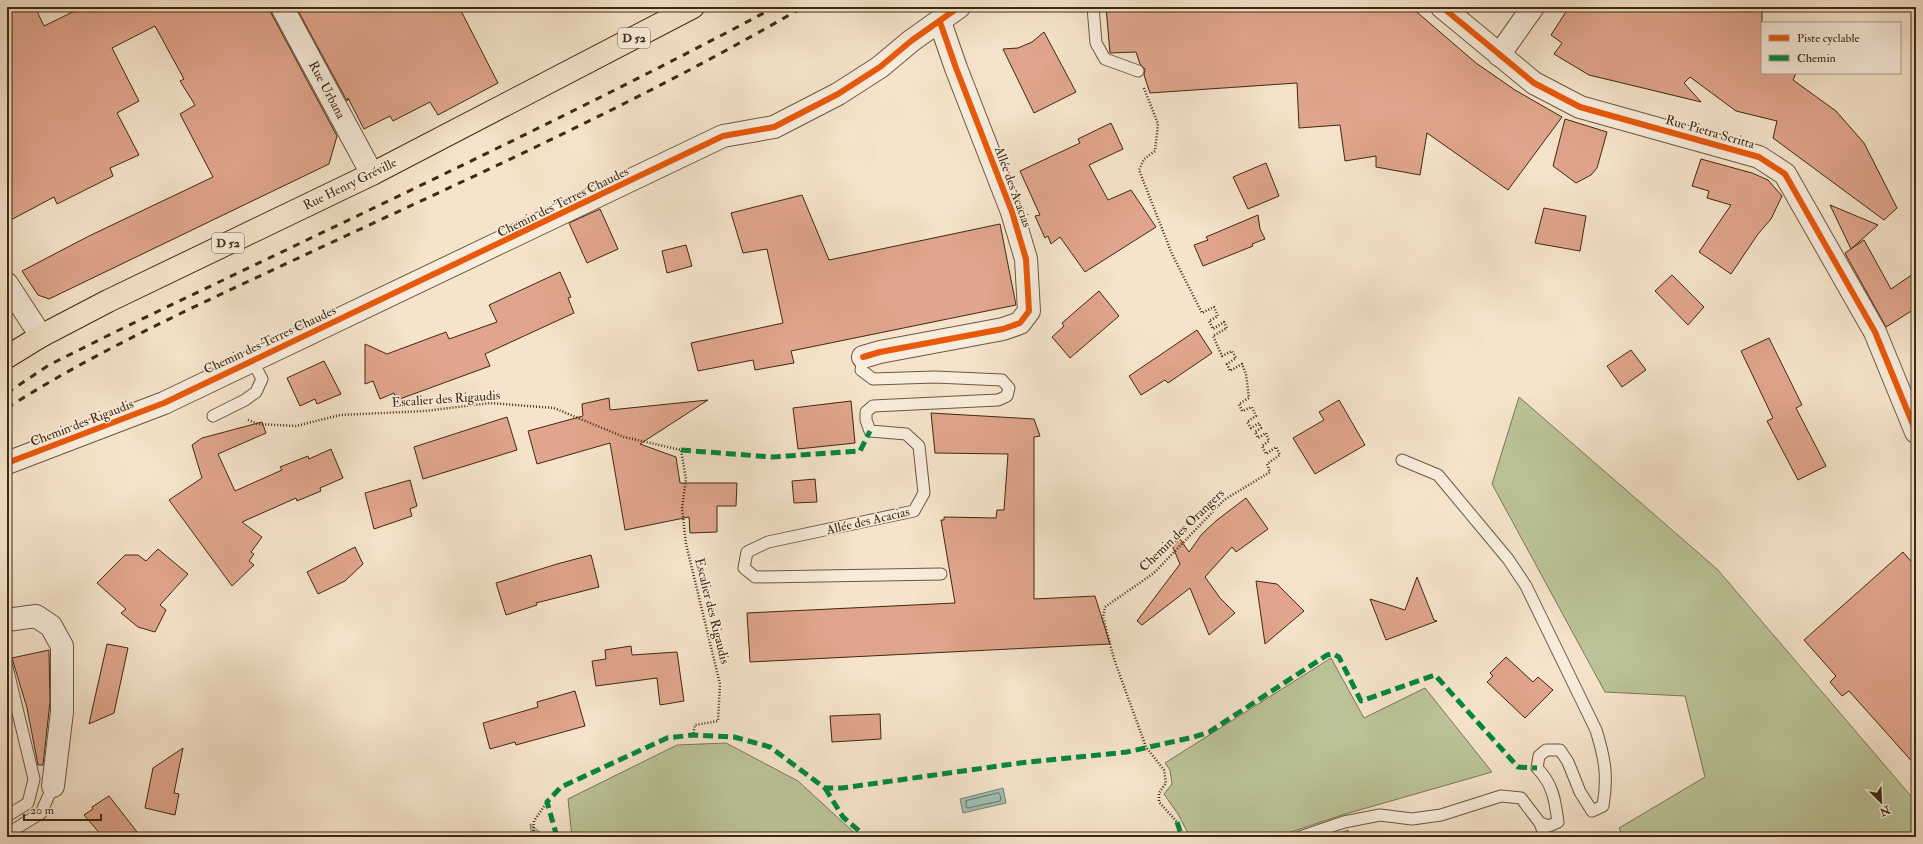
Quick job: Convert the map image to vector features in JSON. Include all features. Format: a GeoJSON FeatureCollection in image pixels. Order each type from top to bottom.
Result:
{"type":"FeatureCollection","features":[{"type":"Feature","properties":{"kind":"main road","name":"Rue Henry Gréville"},"geometry":{"type":"LineString","coordinates":[[7,358],[41,336],[108,301],[372,174],[693,7]]}},
{"type":"Feature","properties":{"kind":"street","name":"Rue Urbana"},"geometry":{"type":"LineString","coordinates":[[282,7],[372,174]]}},
{"type":"Feature","properties":{"kind":"street","name":"Chemin des Terres Chaudes"},"geometry":{"type":"LineString","coordinates":[[164,403],[252,360],[492,248],[723,136],[774,127],[850,86],[880,67],[911,41],[940,22],[959,7]]}},
{"type":"Feature","properties":{"kind":"street","name":"Rue Pietra Scritta"},"geometry":{"type":"LineString","coordinates":[[1442,7],[1534,83],[1580,107],[1759,157],[1785,174],[1875,332],[1916,432]]}},
{"type":"Feature","properties":{"kind":"street"},"geometry":{"type":"LineString","coordinates":[[1499,55],[1533,7]]}},
{"type":"Feature","properties":{"kind":"street","name":"Allée des Acacias"},"geometry":{"type":"LineString","coordinates":[[863,357],[880,352],[1003,329],[1020,323],[1029,311],[1026,259],[1012,212],[956,68],[940,22]]}},
{"type":"Feature","properties":{"kind":"street"},"geometry":{"type":"LineString","coordinates":[[7,284],[41,336]]}},
{"type":"Feature","properties":{"kind":"street","name":"Chemin des Rigaudis"},"geometry":{"type":"LineString","coordinates":[[7,463],[164,403]]}},
{"type":"Feature","properties":{"kind":"street"},"geometry":{"type":"LineString","coordinates":[[7,620],[36,616],[51,626],[62,646],[62,712],[53,786]]}},
{"type":"Feature","properties":{"kind":"lane"},"geometry":{"type":"LineString","coordinates":[[1092,7],[1096,43],[1105,59],[1138,71]]}},
{"type":"Feature","properties":{"kind":"lane","name":"Allée des Acacias"},"geometry":{"type":"LineString","coordinates":[[863,357],[860,370],[873,380],[935,377],[1002,380],[1009,388],[1007,396],[998,400],[872,406],[866,412],[866,420],[870,431],[906,434],[919,446],[924,493],[914,511],[768,542],[747,552],[744,568],[755,577],[941,574]]}},
{"type":"Feature","properties":{"kind":"lane"},"geometry":{"type":"LineString","coordinates":[[213,416],[245,400],[256,392],[262,379],[252,360]]}},
{"type":"Feature","properties":{"kind":"lane"},"geometry":{"type":"LineString","coordinates":[[1402,460],[1438,475],[1508,559],[1526,586],[1596,730],[1604,754],[1606,784],[1603,806],[1592,811],[1580,792],[1568,762],[1560,750],[1546,750],[1539,756],[1537,768],[1547,778],[1556,801],[1558,822],[1549,826],[1540,823]]}},
{"type":"Feature","properties":{"kind":"lane"},"geometry":{"type":"LineString","coordinates":[[7,668],[34,779],[28,802],[7,816]]}},
{"type":"Feature","properties":{"kind":"lane"},"geometry":{"type":"LineString","coordinates":[[7,834],[41,813],[53,786]]}},
{"type":"Feature","properties":{"kind":"lane"},"geometry":{"type":"LineString","coordinates":[[1300,837],[1344,822],[1380,815],[1412,819],[1441,816],[1502,796],[1521,798],[1540,823],[1544,837]]}},
{"type":"Feature","properties":{"kind":"path"},"geometry":{"type":"LineString","coordinates":[[533,837],[534,821],[547,802]]}},
{"type":"Feature","properties":{"kind":"shaded area"},"geometry":{"type":"Polygon","coordinates":[[[1519,397],[1717,569],[1916,802],[1916,837],[1623,837],[1619,828],[1705,777],[1685,696],[1605,692],[1492,484],[1519,397]]]}},
{"type":"Feature","properties":{"kind":"shaded area"},"geometry":{"type":"Polygon","coordinates":[[[1331,658],[1364,718],[1425,688],[1492,772],[1342,815],[1276,837],[1190,837],[1178,814],[1164,794],[1172,784],[1170,770],[1165,763],[1331,658]]]}},
{"type":"Feature","properties":{"kind":"shaded area"},"geometry":{"type":"Polygon","coordinates":[[[726,743],[798,781],[859,837],[572,837],[568,799],[677,745],[726,743]]]}},
{"type":"Feature","properties":{"kind":"shaded area"},"geometry":{"type":"Polygon","coordinates":[[[530,824],[546,837],[532,837],[530,824]]]}},
{"type":"Feature","properties":{"kind":"shaded area"},"geometry":{"type":"Polygon","coordinates":[[[1348,830],[1351,837],[1329,837],[1348,830]]]}},
{"type":"Feature","properties":{"kind":"water"},"geometry":{"type":"Polygon","coordinates":[[[1003,788],[1006,803],[963,813],[960,799],[1003,788]]]}},
{"type":"Feature","properties":{"kind":"building"},"geometry":{"type":"Polygon","coordinates":[[[7,7],[35,7],[44,26],[83,7],[270,7],[271,13],[337,136],[329,164],[49,299],[38,295],[22,271],[89,236],[213,177],[180,114],[195,105],[180,81],[184,79],[155,26],[112,48],[139,101],[117,113],[139,155],[110,168],[113,176],[57,204],[54,197],[7,222],[7,7]]]}},
{"type":"Feature","properties":{"kind":"building"},"geometry":{"type":"Polygon","coordinates":[[[296,7],[459,7],[498,83],[438,115],[430,102],[393,121],[390,116],[364,129],[348,98],[347,101],[296,7]]]}},
{"type":"Feature","properties":{"kind":"building"},"geometry":{"type":"Polygon","coordinates":[[[1106,7],[1411,7],[1476,63],[1515,90],[1562,117],[1508,190],[1427,133],[1420,175],[1376,167],[1376,156],[1345,161],[1340,125],[1299,128],[1297,83],[1150,93],[1144,75],[1145,69],[1140,64],[1136,52],[1110,53],[1106,7]]]}},
{"type":"Feature","properties":{"kind":"building"},"geometry":{"type":"Polygon","coordinates":[[[1569,7],[1762,7],[1761,74],[1796,74],[1793,80],[1836,111],[1864,143],[1897,208],[1884,220],[1773,138],[1777,121],[1736,111],[1690,77],[1684,83],[1701,102],[1589,75],[1554,54],[1562,43],[1551,35],[1569,7]]]}},
{"type":"Feature","properties":{"kind":"building"},"geometry":{"type":"Polygon","coordinates":[[[1044,32],[1076,92],[1034,113],[1003,49],[1018,48],[1032,42],[1044,32]]]}},
{"type":"Feature","properties":{"kind":"building"},"geometry":{"type":"Polygon","coordinates":[[[1565,119],[1607,132],[1597,168],[1591,175],[1576,183],[1553,166],[1565,119]]]}},
{"type":"Feature","properties":{"kind":"building"},"geometry":{"type":"Polygon","coordinates":[[[1111,123],[1123,149],[1089,165],[1108,200],[1131,190],[1156,227],[1085,272],[1060,237],[1051,244],[1048,236],[1045,238],[1035,216],[1040,215],[1020,171],[1080,143],[1078,139],[1111,123]]]}},
{"type":"Feature","properties":{"kind":"building"},"geometry":{"type":"Polygon","coordinates":[[[1701,159],[1752,173],[1768,180],[1782,196],[1771,219],[1758,234],[1731,274],[1699,252],[1731,205],[1707,198],[1709,191],[1692,186],[1701,159]]]}},
{"type":"Feature","properties":{"kind":"building"},"geometry":{"type":"Polygon","coordinates":[[[1266,163],[1279,196],[1248,209],[1233,177],[1266,163]]]}},
{"type":"Feature","properties":{"kind":"building"},"geometry":{"type":"Polygon","coordinates":[[[802,195],[829,260],[1000,224],[1016,305],[791,351],[794,363],[755,370],[753,360],[698,371],[691,343],[783,323],[767,249],[743,253],[731,213],[802,195]]]}},
{"type":"Feature","properties":{"kind":"building"},"geometry":{"type":"Polygon","coordinates":[[[1830,205],[1878,225],[1851,249],[1830,205]]]}},
{"type":"Feature","properties":{"kind":"building"},"geometry":{"type":"Polygon","coordinates":[[[1544,208],[1586,216],[1580,251],[1535,243],[1544,208]]]}},
{"type":"Feature","properties":{"kind":"building"},"geometry":{"type":"Polygon","coordinates":[[[600,209],[618,249],[587,263],[569,223],[600,209]]]}},
{"type":"Feature","properties":{"kind":"building"},"geometry":{"type":"Polygon","coordinates":[[[1258,215],[1260,229],[1265,239],[1252,244],[1253,246],[1203,266],[1194,245],[1208,240],[1206,237],[1258,215]]]}},
{"type":"Feature","properties":{"kind":"building"},"geometry":{"type":"Polygon","coordinates":[[[1864,240],[1891,289],[1916,272],[1916,308],[1886,327],[1845,253],[1864,240]]]}},
{"type":"Feature","properties":{"kind":"building"},"geometry":{"type":"Polygon","coordinates":[[[686,245],[692,266],[667,273],[662,251],[686,245]]]}},
{"type":"Feature","properties":{"kind":"building"},"geometry":{"type":"Polygon","coordinates":[[[560,272],[571,297],[568,298],[574,313],[485,354],[490,366],[397,400],[394,393],[380,399],[373,381],[365,384],[365,344],[387,354],[446,332],[449,339],[497,322],[489,305],[560,272]]]}},
{"type":"Feature","properties":{"kind":"building"},"geometry":{"type":"Polygon","coordinates":[[[1672,275],[1704,307],[1688,325],[1655,291],[1672,275]]]}},
{"type":"Feature","properties":{"kind":"building"},"geometry":{"type":"Polygon","coordinates":[[[1099,291],[1119,316],[1070,358],[1052,337],[1064,326],[1062,323],[1099,291]]]}},
{"type":"Feature","properties":{"kind":"building"},"geometry":{"type":"Polygon","coordinates":[[[1197,330],[1212,353],[1168,383],[1165,380],[1141,395],[1129,376],[1197,330]]]}},
{"type":"Feature","properties":{"kind":"building"},"geometry":{"type":"Polygon","coordinates":[[[1769,338],[1802,405],[1796,408],[1826,466],[1798,480],[1767,421],[1773,418],[1741,351],[1769,338]]]}},
{"type":"Feature","properties":{"kind":"building"},"geometry":{"type":"Polygon","coordinates":[[[1631,350],[1646,370],[1622,387],[1607,366],[1631,350]]]}},
{"type":"Feature","properties":{"kind":"building"},"geometry":{"type":"Polygon","coordinates":[[[324,361],[341,394],[317,404],[315,399],[300,406],[287,378],[324,361]]]}},
{"type":"Feature","properties":{"kind":"building"},"geometry":{"type":"Polygon","coordinates":[[[609,398],[610,410],[708,400],[640,444],[676,457],[680,483],[737,483],[736,506],[717,506],[717,532],[690,533],[689,517],[625,530],[610,443],[537,464],[528,431],[583,416],[582,404],[609,398]]]}},
{"type":"Feature","properties":{"kind":"building"},"geometry":{"type":"Polygon","coordinates":[[[1339,400],[1365,445],[1315,474],[1293,438],[1324,420],[1319,412],[1339,400]]]}},
{"type":"Feature","properties":{"kind":"building"},"geometry":{"type":"Polygon","coordinates":[[[851,401],[855,443],[798,449],[793,408],[851,401]]]}},
{"type":"Feature","properties":{"kind":"building"},"geometry":{"type":"Polygon","coordinates":[[[931,413],[1034,419],[1040,436],[1034,437],[1034,599],[1095,596],[1110,644],[750,662],[747,613],[955,603],[941,520],[944,520],[944,517],[996,518],[997,510],[1004,510],[1008,454],[935,453],[931,413]]]}},
{"type":"Feature","properties":{"kind":"building"},"geometry":{"type":"Polygon","coordinates":[[[507,417],[517,450],[423,479],[414,447],[507,417]]]}},
{"type":"Feature","properties":{"kind":"building"},"geometry":{"type":"Polygon","coordinates":[[[262,422],[266,433],[218,454],[235,491],[282,470],[280,467],[308,456],[309,459],[331,449],[343,478],[320,488],[321,491],[297,501],[296,498],[242,522],[262,537],[251,552],[254,554],[249,561],[254,565],[232,586],[169,500],[202,478],[192,445],[202,438],[262,422]]]}},
{"type":"Feature","properties":{"kind":"building"},"geometry":{"type":"Polygon","coordinates":[[[815,479],[817,502],[794,503],[792,481],[815,479]]]}},
{"type":"Feature","properties":{"kind":"building"},"geometry":{"type":"Polygon","coordinates":[[[410,480],[417,506],[410,509],[412,516],[374,529],[365,493],[410,480]]]}},
{"type":"Feature","properties":{"kind":"building"},"geometry":{"type":"Polygon","coordinates":[[[1246,498],[1268,529],[1236,552],[1232,547],[1205,577],[1220,598],[1235,613],[1209,635],[1190,588],[1142,625],[1137,621],[1180,564],[1171,543],[1180,539],[1189,552],[1202,534],[1217,520],[1246,498]]]}},
{"type":"Feature","properties":{"kind":"building"},"geometry":{"type":"Polygon","coordinates":[[[355,547],[363,564],[345,581],[318,594],[307,572],[355,547]]]}},
{"type":"Feature","properties":{"kind":"building"},"geometry":{"type":"Polygon","coordinates":[[[158,549],[188,574],[160,605],[166,610],[155,632],[138,627],[121,613],[126,609],[97,583],[125,555],[138,555],[146,561],[158,549]]]}},
{"type":"Feature","properties":{"kind":"building"},"geometry":{"type":"Polygon","coordinates":[[[1903,552],[1916,567],[1916,766],[1849,691],[1842,696],[1830,682],[1836,676],[1804,640],[1903,552]]]}},
{"type":"Feature","properties":{"kind":"building"},"geometry":{"type":"Polygon","coordinates":[[[591,555],[599,587],[536,603],[537,605],[506,615],[496,583],[591,555]]]}},
{"type":"Feature","properties":{"kind":"building"},"geometry":{"type":"Polygon","coordinates":[[[1417,577],[1434,620],[1437,621],[1386,640],[1370,599],[1405,610],[1417,577]]]}},
{"type":"Feature","properties":{"kind":"building"},"geometry":{"type":"Polygon","coordinates":[[[1256,581],[1277,584],[1304,611],[1265,644],[1256,581]]]}},
{"type":"Feature","properties":{"kind":"building"},"geometry":{"type":"Polygon","coordinates":[[[107,644],[128,648],[114,713],[89,724],[107,644]]]}},
{"type":"Feature","properties":{"kind":"building"},"geometry":{"type":"Polygon","coordinates":[[[631,646],[632,655],[677,652],[684,701],[660,705],[657,678],[596,686],[592,661],[606,659],[605,650],[631,646]]]}},
{"type":"Feature","properties":{"kind":"building"},"geometry":{"type":"Polygon","coordinates":[[[49,650],[50,702],[43,765],[38,765],[27,708],[12,658],[49,650]]]}},
{"type":"Feature","properties":{"kind":"building"},"geometry":{"type":"Polygon","coordinates":[[[1506,657],[1533,682],[1538,677],[1553,690],[1525,718],[1487,682],[1493,676],[1490,673],[1506,657]]]}},
{"type":"Feature","properties":{"kind":"building"},"geometry":{"type":"Polygon","coordinates":[[[575,691],[585,726],[516,745],[515,742],[490,749],[483,723],[538,707],[537,702],[575,691]]]}},
{"type":"Feature","properties":{"kind":"building"},"geometry":{"type":"Polygon","coordinates":[[[880,714],[881,739],[832,742],[830,716],[880,714]]]}},
{"type":"Feature","properties":{"kind":"building"},"geometry":{"type":"Polygon","coordinates":[[[183,748],[174,793],[179,794],[175,815],[145,808],[153,768],[183,748]]]}},
{"type":"Feature","properties":{"kind":"building"},"geometry":{"type":"Polygon","coordinates":[[[109,796],[141,837],[103,837],[84,815],[93,809],[92,807],[109,796]]]}},
{"type":"Feature","properties":{"kind":"railway"},"geometry":{"type":"LineString","coordinates":[[7,393],[49,365],[528,133],[775,7]]}},
{"type":"Feature","properties":{"kind":"railway"},"geometry":{"type":"LineString","coordinates":[[7,408],[41,387],[112,348],[221,294],[551,140],[678,76],[803,7]]}},
{"type":"Feature","properties":{"kind":"marked path"},"geometry":{"type":"LineString","coordinates":[[681,450],[772,457],[860,451],[870,431]]}},
{"type":"Feature","properties":{"kind":"marked path"},"geometry":{"type":"LineString","coordinates":[[557,837],[547,802],[561,787],[667,738],[693,735],[734,737],[770,747],[825,788],[842,788],[1020,763],[1127,752],[1194,737],[1209,732],[1327,655],[1333,654],[1339,657],[1361,701],[1435,675],[1518,767],[1537,768]]}},
{"type":"Feature","properties":{"kind":"marked path"},"geometry":{"type":"LineString","coordinates":[[825,788],[843,817],[866,837]]}},
{"type":"Feature","properties":{"kind":"marked path"},"geometry":{"type":"LineString","coordinates":[[1177,822],[1182,837]]}},
{"type":"Feature","properties":{"kind":"cycle path"},"geometry":{"type":"LineString","coordinates":[[7,463],[164,403],[723,136],[774,127],[838,94],[880,67],[911,41],[959,7]]}},
{"type":"Feature","properties":{"kind":"cycle path"},"geometry":{"type":"LineString","coordinates":[[1442,7],[1534,83],[1580,107],[1759,157],[1785,174],[1875,332],[1916,432]]}},
{"type":"Feature","properties":{"kind":"cycle path"},"geometry":{"type":"LineString","coordinates":[[863,357],[880,352],[1003,329],[1020,323],[1029,311],[1026,259],[1012,212],[956,68],[940,22]]}}]}
